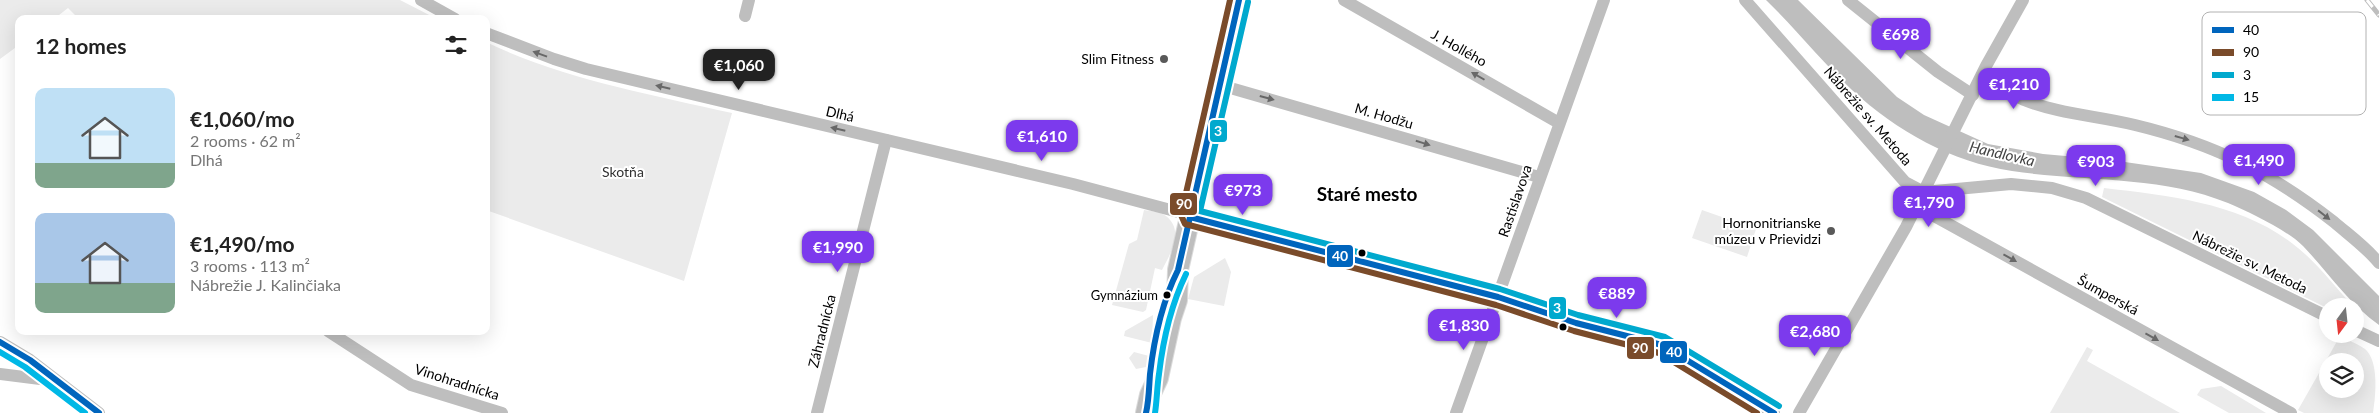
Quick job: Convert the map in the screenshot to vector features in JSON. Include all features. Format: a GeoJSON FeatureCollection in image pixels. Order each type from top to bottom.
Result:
{"type":"FeatureCollection","features":[{"type":"Feature","properties":{"kind":"main road"},"geometry":{"type":"LineString","coordinates":[[1148,404],[1158,378],[1171,318],[1177,300],[1178,270],[1239,0]]}},
{"type":"Feature","properties":{"kind":"street"},"geometry":{"type":"LineString","coordinates":[[421,0],[448,15]]}},
{"type":"Feature","properties":{"kind":"street"},"geometry":{"type":"LineString","coordinates":[[745,16],[749,0]]}},
{"type":"Feature","properties":{"kind":"street","name":"J. Hollého"},"geometry":{"type":"LineString","coordinates":[[1344,0],[1559,123]]}},
{"type":"Feature","properties":{"kind":"street","name":"Rastislavova"},"geometry":{"type":"LineString","coordinates":[[1456,413],[1604,0]]}},
{"type":"Feature","properties":{"kind":"street","name":"Nábrežie sv. Metoda"},"geometry":{"type":"LineString","coordinates":[[1745,0],[1905,182],[1924,192],[2011,184],[2052,188],[2086,198],[2319,313]]}},
{"type":"Feature","properties":{"kind":"street"},"geometry":{"type":"LineString","coordinates":[[1848,0],[1938,72],[1973,94]]}},
{"type":"Feature","properties":{"kind":"street"},"geometry":{"type":"LineString","coordinates":[[1799,413],[1906,227],[2022,0]]}},
{"type":"Feature","properties":{"kind":"street","name":"Dlhá"},"geometry":{"type":"LineString","coordinates":[[490,35],[586,69],[1065,182],[1190,217],[1498,297],[1576,323],[1662,345],[1774,413]]}},
{"type":"Feature","properties":{"kind":"street"},"geometry":{"type":"LineString","coordinates":[[1982,75],[2024,100],[2135,125],[2208,147],[2232,157],[2275,179],[2358,242],[2379,262]]}},
{"type":"Feature","properties":{"kind":"street","name":"M. Hodžu"},"geometry":{"type":"LineString","coordinates":[[1220,86],[1539,177]]}},
{"type":"Feature","properties":{"kind":"street","name":"Záhradnícka"},"geometry":{"type":"LineString","coordinates":[[817,413],[886,140]]}},
{"type":"Feature","properties":{"kind":"street","name":"Šumperská"},"geometry":{"type":"LineString","coordinates":[[1924,192],[1934,216],[2290,413]]}},
{"type":"Feature","properties":{"kind":"street"},"geometry":{"type":"LineString","coordinates":[[2364,334],[2379,341]]}},
{"type":"Feature","properties":{"kind":"street","name":"Vinohradnícka"},"geometry":{"type":"LineString","coordinates":[[334,335],[411,385],[502,413]]}},
{"type":"Feature","properties":{"kind":"street"},"geometry":{"type":"LineString","coordinates":[[0,342],[58,381],[99,413]]}},
{"type":"Feature","properties":{"kind":"street"},"geometry":{"type":"LineString","coordinates":[[0,374],[58,381]]}},
{"type":"Feature","properties":{"kind":"green space"},"geometry":{"type":"Polygon","coordinates":[[[0,0],[400,0],[429,15],[75,15],[68,8],[59,15],[15,15],[15,48],[0,59],[0,0]]]}},
{"type":"Feature","properties":{"kind":"green space","name":"Skotňa"},"geometry":{"type":"Polygon","coordinates":[[[490,44],[515,55],[576,76],[732,113],[684,281],[490,211],[490,44]]]}},
{"type":"Feature","properties":{"kind":"green space"},"geometry":{"type":"Polygon","coordinates":[[[2104,188],[2155,194],[2231,211],[2277,233],[2298,248],[2346,298],[2319,298],[2319,304],[2102,197],[2104,188]]]}},
{"type":"Feature","properties":{"kind":"green space"},"geometry":{"type":"Polygon","coordinates":[[[1144,210],[1166,216],[1172,222],[1175,235],[1172,250],[1162,270],[1155,268],[1146,310],[1143,312],[1112,305],[1129,244],[1137,240],[1144,210]]]}},
{"type":"Feature","properties":{"kind":"green space"},"geometry":{"type":"Polygon","coordinates":[[[1702,210],[1756,229],[1747,257],[1692,238],[1702,210]]]}},
{"type":"Feature","properties":{"kind":"green space"},"geometry":{"type":"Polygon","coordinates":[[[1225,258],[1231,272],[1224,306],[1188,299],[1194,277],[1225,258]]]}},
{"type":"Feature","properties":{"kind":"green space"},"geometry":{"type":"Polygon","coordinates":[[[1153,315],[1152,343],[1124,336],[1125,331],[1153,315]]]}},
{"type":"Feature","properties":{"kind":"green space"},"geometry":{"type":"Polygon","coordinates":[[[2336,343],[2354,343],[2365,349],[2373,362],[2374,370],[2375,397],[2373,413],[2304,413],[2298,410],[2319,373],[2319,398],[2364,398],[2364,353],[2330,353],[2336,343]]]}},
{"type":"Feature","properties":{"kind":"green space"},"geometry":{"type":"Polygon","coordinates":[[[2087,347],[2093,350],[2087,361],[2180,413],[2050,413],[2087,347]]]}},
{"type":"Feature","properties":{"kind":"green space"},"geometry":{"type":"Polygon","coordinates":[[[1134,352],[1149,356],[1149,362],[1146,367],[1136,369],[1129,358],[1134,352]]]}},
{"type":"Feature","properties":{"kind":"green space"},"geometry":{"type":"Polygon","coordinates":[[[2221,386],[2266,413],[2229,413],[2197,395],[2201,389],[2221,386]]]}},
{"type":"Feature","properties":{"kind":"water","name":"Handlovka"},"geometry":{"type":"Polygon","coordinates":[[[1766,0],[1798,0],[1897,97],[1924,115],[1988,144],[2043,154],[2111,160],[2201,173],[2254,192],[2286,210],[2313,230],[2379,296],[2379,325],[2364,313],[2364,298],[2348,298],[2296,240],[2267,222],[2228,203],[2202,194],[2148,183],[2039,174],[1989,167],[1946,152],[1926,142],[1887,119],[1869,105],[1830,68],[1766,0]]]}},
{"type":"Feature","properties":{"kind":"railway"},"geometry":{"type":"LineString","coordinates":[[2367,0],[2379,15]]}},
{"type":"Feature","properties":{"kind":"transit line","name":"90"},"geometry":{"type":"LineString","coordinates":[[1230,0],[1181,215],[1185,224],[1496,305],[1574,331],[1659,353],[1757,413]]}},
{"type":"Feature","properties":{"kind":"transit line","name":"40"},"geometry":{"type":"LineString","coordinates":[[1146,413],[1156,334],[1167,295],[1178,270],[1239,0]]}},
{"type":"Feature","properties":{"kind":"transit line","name":"3"},"geometry":{"type":"LineString","coordinates":[[1248,2],[1200,211],[1500,289],[1578,315],[1665,337],[1779,406]]}},
{"type":"Feature","properties":{"kind":"transit line","name":"40"},"geometry":{"type":"LineString","coordinates":[[1190,217],[1498,297],[1576,323],[1662,345],[1774,413]]}},
{"type":"Feature","properties":{"kind":"transit line","name":"15"},"geometry":{"type":"LineString","coordinates":[[1155,413],[1165,336],[1176,298],[1186,274]]}},
{"type":"Feature","properties":{"kind":"transit line","name":"40"},"geometry":{"type":"LineString","coordinates":[[0,342],[30,360],[99,413]]}},
{"type":"Feature","properties":{"kind":"transit line","name":"15"},"geometry":{"type":"LineString","coordinates":[[0,352],[25,367],[85,413]]}},
{"type":"Feature","properties":{"kind":"place","name":"Slim Fitness"},"geometry":{"type":"Point","coordinates":[1164,59]}},
{"type":"Feature","properties":{"kind":"place","name":"Hornonitrianske múzeu v Prievidzi"},"geometry":{"type":"Point","coordinates":[1831,231]}},
{"type":"Feature","properties":{"kind":"place","name":"Gymnázium"},"geometry":{"type":"Point","coordinates":[1167,295]}},
{"type":"Feature","properties":{"kind":"district","name":"Staré mesto"},"geometry":{"type":"Point","coordinates":[1367,194]}}]}
